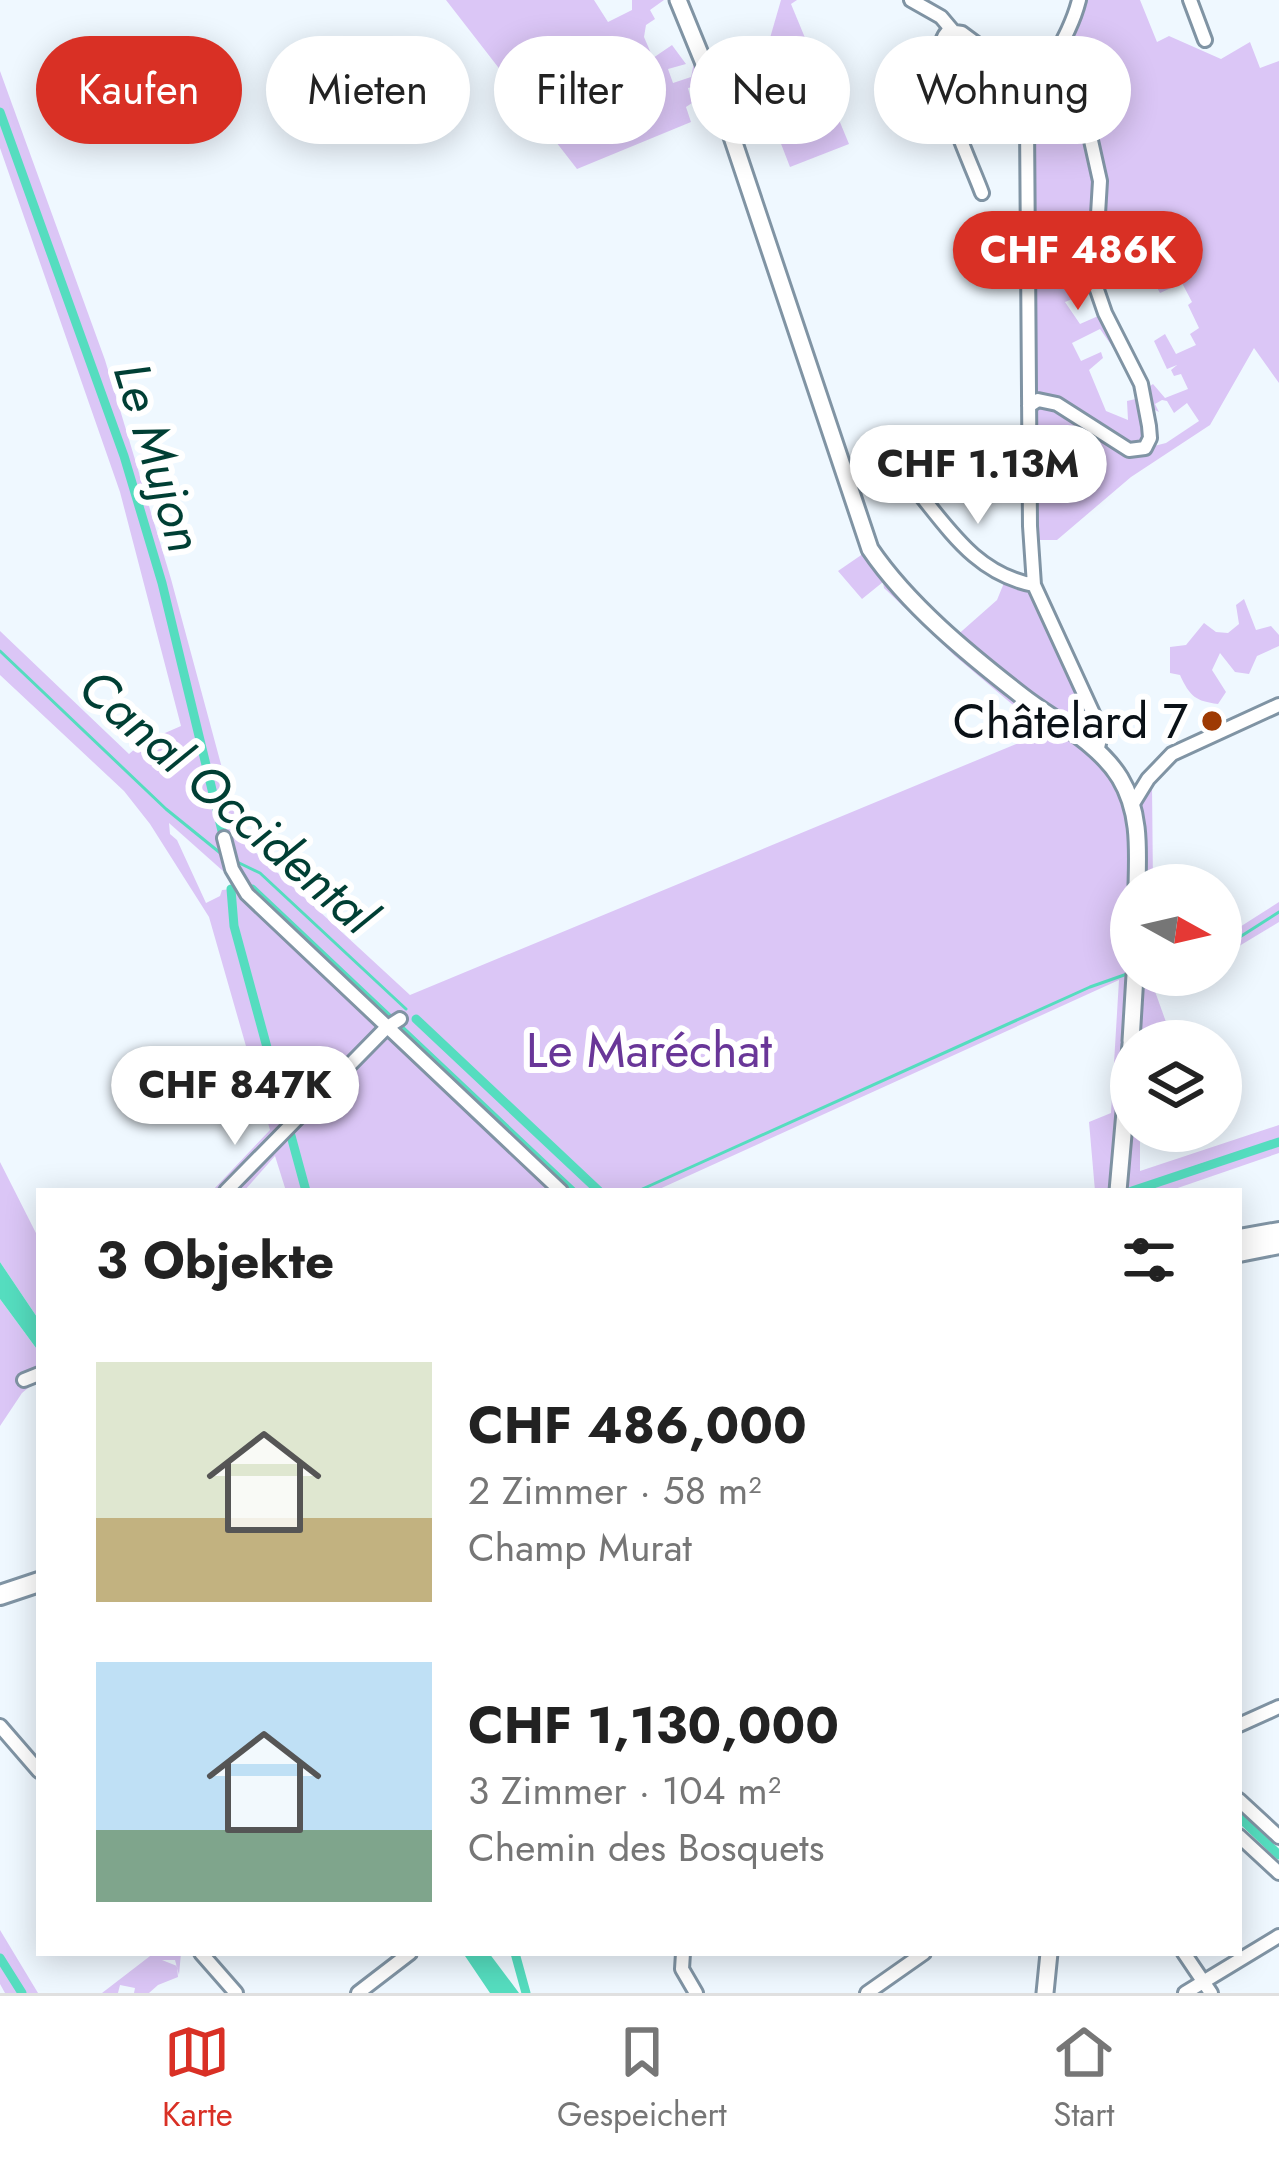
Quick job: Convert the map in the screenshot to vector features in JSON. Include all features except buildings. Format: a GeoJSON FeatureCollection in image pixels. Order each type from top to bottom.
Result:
{"type":"FeatureCollection","features":[{"type":"Feature","properties":{"kind":"highway"},"geometry":{"type":"LineString","coordinates":[[1242,1238],[1279,1232]]}},
{"type":"Feature","properties":{"kind":"highway"},"geometry":{"type":"LineString","coordinates":[[1242,1251],[1279,1244]]}},
{"type":"Feature","properties":{"kind":"highway"},"geometry":{"type":"LineString","coordinates":[[0,1595],[36,1583]]}},
{"type":"Feature","properties":{"kind":"highway"},"geometry":{"type":"LineString","coordinates":[[0,1608],[36,1596]]}},
{"type":"Feature","properties":{"kind":"main road"},"geometry":{"type":"LineString","coordinates":[[678,0],[723,110],[871,548],[900,586],[954,638],[1097,752],[1119,776],[1137,826],[1137,864]]}},
{"type":"Feature","properties":{"kind":"main road"},"geometry":{"type":"LineString","coordinates":[[1118,1188],[1121,1152]]}},
{"type":"Feature","properties":{"kind":"main road"},"geometry":{"type":"LineString","coordinates":[[1046,1993],[1049,1956]]}},
{"type":"Feature","properties":{"kind":"street"},"geometry":{"type":"LineString","coordinates":[[911,0],[966,36]]}},
{"type":"Feature","properties":{"kind":"street"},"geometry":{"type":"LineString","coordinates":[[1066,36],[1079,0]]}},
{"type":"Feature","properties":{"kind":"street"},"geometry":{"type":"LineString","coordinates":[[1190,0],[1205,40]]}},
{"type":"Feature","properties":{"kind":"street"},"geometry":{"type":"LineString","coordinates":[[952,30],[941,37],[938,67],[982,193]]}},
{"type":"Feature","properties":{"kind":"street"},"geometry":{"type":"LineString","coordinates":[[1026,144],[1034,585],[1097,722],[1097,752]]}},
{"type":"Feature","properties":{"kind":"street"},"geometry":{"type":"LineString","coordinates":[[1029,406],[1038,400],[1057,404],[1129,451],[1145,448],[1150,438],[1141,383],[1094,281],[1100,185],[1093,144]]}},
{"type":"Feature","properties":{"kind":"street"},"geometry":{"type":"LineString","coordinates":[[914,487],[982,566],[1034,585]]}},
{"type":"Feature","properties":{"kind":"street"},"geometry":{"type":"LineString","coordinates":[[1132,805],[1172,754],[1279,705]]}},
{"type":"Feature","properties":{"kind":"street"},"geometry":{"type":"LineString","coordinates":[[224,838],[237,880],[558,1188]]}},
{"type":"Feature","properties":{"kind":"street"},"geometry":{"type":"LineString","coordinates":[[229,1188],[400,1019]]}},
{"type":"Feature","properties":{"kind":"street"},"geometry":{"type":"LineString","coordinates":[[1242,1724],[1279,1706]]}},
{"type":"Feature","properties":{"kind":"street"},"geometry":{"type":"LineString","coordinates":[[0,1726],[36,1768]]}},
{"type":"Feature","properties":{"kind":"street"},"geometry":{"type":"LineString","coordinates":[[1242,1803],[1279,1837]]}},
{"type":"Feature","properties":{"kind":"street"},"geometry":{"type":"LineString","coordinates":[[1242,1839],[1279,1874]]}},
{"type":"Feature","properties":{"kind":"street"},"geometry":{"type":"LineString","coordinates":[[1185,1993],[1207,1988],[1279,1936]]}},
{"type":"Feature","properties":{"kind":"street"},"geometry":{"type":"LineString","coordinates":[[204,1956],[236,1993]]}},
{"type":"Feature","properties":{"kind":"street"},"geometry":{"type":"LineString","coordinates":[[358,1993],[406,1956]]}},
{"type":"Feature","properties":{"kind":"street"},"geometry":{"type":"LineString","coordinates":[[683,1956],[686,1978],[696,1993]]}},
{"type":"Feature","properties":{"kind":"street"},"geometry":{"type":"LineString","coordinates":[[867,1993],[920,1956]]}},
{"type":"Feature","properties":{"kind":"street"},"geometry":{"type":"LineString","coordinates":[[1186,1956],[1207,1988]]}},
{"type":"Feature","properties":{"kind":"green space"},"geometry":{"type":"Polygon","coordinates":[[[446,0],[594,0],[608,22],[632,10],[632,0],[664,0],[650,10],[655,19],[646,25],[644,36],[494,36],[494,62],[446,0]]]}},
{"type":"Feature","properties":{"kind":"green space"},"geometry":{"type":"Polygon","coordinates":[[[781,0],[797,0],[791,4],[804,36],[771,36],[781,0]]]}},
{"type":"Feature","properties":{"kind":"green space"},"geometry":{"type":"Polygon","coordinates":[[[1079,0],[1140,0],[1157,42],[1169,36],[1221,59],[1250,42],[1260,68],[1279,61],[1279,383],[1254,348],[1210,425],[1131,477],[1057,540],[1031,540],[1027,144],[1131,144],[1131,36],[1068,36],[1079,0]],[[1082,229],[1066,235],[1069,242],[1058,252],[1062,261],[1054,268],[1057,275],[1066,271],[1069,276],[1059,281],[1063,289],[1079,282],[1083,288],[1091,285],[1091,291],[1065,302],[1080,324],[1105,313],[1126,366],[1100,329],[1072,343],[1081,361],[1101,352],[1103,358],[1089,370],[1106,411],[1128,420],[1127,401],[1144,397],[1146,448],[1166,443],[1199,421],[1187,403],[1174,413],[1167,401],[1155,404],[1159,412],[1151,408],[1147,388],[1153,384],[1165,398],[1188,389],[1181,374],[1174,376],[1171,370],[1177,365],[1167,369],[1154,341],[1165,334],[1176,354],[1196,345],[1190,334],[1199,328],[1188,305],[1192,302],[1182,283],[1160,293],[1155,284],[1179,270],[1170,251],[1162,254],[1152,237],[1136,245],[1126,240],[1095,250],[1082,229]]]}},
{"type":"Feature","properties":{"kind":"green space"},"geometry":{"type":"Polygon","coordinates":[[[672,45],[686,64],[668,69],[673,83],[690,77],[690,104],[686,107],[690,122],[666,132],[666,49],[672,45]]]}},
{"type":"Feature","properties":{"kind":"green space","name":"Le Maréchat"},"geometry":{"type":"Polygon","coordinates":[[[0,71],[105,360],[239,831],[253,850],[410,995],[1045,732],[955,656],[883,582],[862,599],[838,571],[870,549],[954,638],[997,600],[1006,578],[1034,585],[1097,722],[1097,752],[1132,804],[1143,787],[1152,786],[1153,864],[1110,864],[1110,984],[662,1188],[285,1188],[275,1156],[247,1188],[215,1188],[270,1130],[209,917],[124,791],[0,675],[0,631],[129,754],[181,726],[120,492],[0,148],[0,71]],[[169,823],[170,834],[206,903],[222,890],[242,888],[232,870],[223,871],[169,823]]]}},
{"type":"Feature","properties":{"kind":"green space"},"geometry":{"type":"Polygon","coordinates":[[[558,144],[638,144],[577,169],[558,144]]]}},
{"type":"Feature","properties":{"kind":"green space"},"geometry":{"type":"Polygon","coordinates":[[[781,144],[849,144],[790,167],[781,144]]]}},
{"type":"Feature","properties":{"kind":"green space"},"geometry":{"type":"Polygon","coordinates":[[[1244,599],[1256,630],[1271,626],[1279,635],[1279,646],[1257,656],[1249,674],[1235,672],[1220,653],[1212,670],[1226,692],[1218,704],[1199,699],[1180,675],[1170,673],[1170,647],[1186,645],[1204,623],[1216,632],[1228,633],[1239,624],[1236,605],[1244,599]]]}},
{"type":"Feature","properties":{"kind":"green space"},"geometry":{"type":"Polygon","coordinates":[[[1279,902],[1279,922],[1242,944],[1242,926],[1279,902]]]}},
{"type":"Feature","properties":{"kind":"green space"},"geometry":{"type":"Polygon","coordinates":[[[1118,996],[1157,996],[1165,1020],[1117,1020],[1118,996]]]}},
{"type":"Feature","properties":{"kind":"green space"},"geometry":{"type":"Polygon","coordinates":[[[1110,1113],[1110,1152],[1140,1152],[1140,1171],[1197,1152],[1242,1152],[1242,1137],[1279,1125],[1279,1153],[1178,1188],[1095,1188],[1089,1122],[1110,1113]]]}},
{"type":"Feature","properties":{"kind":"green space"},"geometry":{"type":"Polygon","coordinates":[[[0,1162],[36,1233],[36,1316],[0,1262],[0,1162]]]}},
{"type":"Feature","properties":{"kind":"green space"},"geometry":{"type":"Polygon","coordinates":[[[0,1299],[36,1348],[36,1385],[22,1393],[0,1426],[0,1299]]]}},
{"type":"Feature","properties":{"kind":"green space"},"geometry":{"type":"Polygon","coordinates":[[[0,1930],[38,1993],[5,1993],[0,1984],[0,1930]]]}},
{"type":"Feature","properties":{"kind":"green space"},"geometry":{"type":"Polygon","coordinates":[[[150,1956],[181,1956],[178,1977],[149,1993],[134,1993],[135,1988],[120,1985],[118,1993],[102,1993],[150,1956]]]}},
{"type":"Feature","properties":{"kind":"shaded area"},"geometry":{"type":"Polygon","coordinates":[[[0,1262],[36,1316],[36,1348],[0,1299],[0,1262]]]}},
{"type":"Feature","properties":{"kind":"shaded area"},"geometry":{"type":"Polygon","coordinates":[[[465,1956],[491,1956],[519,1993],[490,1993],[465,1956]]]}},
{"type":"Feature","properties":{"kind":"waterway","name":"Le Mujon"},"geometry":{"type":"LineString","coordinates":[[0,112],[124,456],[162,583],[222,831]]}},
{"type":"Feature","properties":{"kind":"waterway","name":"Canal Occidental"},"geometry":{"type":"LineString","coordinates":[[0,651],[166,809],[224,856]]}},
{"type":"Feature","properties":{"kind":"waterway","name":"Canal Occidental"},"geometry":{"type":"LineString","coordinates":[[233,860],[260,873],[406,1009]]}},
{"type":"Feature","properties":{"kind":"waterway"},"geometry":{"type":"LineString","coordinates":[[231,889],[234,926],[305,1188]]}},
{"type":"Feature","properties":{"kind":"waterway","name":"Le Mujon"},"geometry":{"type":"LineString","coordinates":[[252,889],[569,1188]]}},
{"type":"Feature","properties":{"kind":"waterway"},"geometry":{"type":"LineString","coordinates":[[1242,936],[1279,912]]}},
{"type":"Feature","properties":{"kind":"waterway"},"geometry":{"type":"LineString","coordinates":[[645,1188],[1110,980]]}},
{"type":"Feature","properties":{"kind":"waterway","name":"Canal Occidental"},"geometry":{"type":"LineString","coordinates":[[416,1019],[596,1188]]}},
{"type":"Feature","properties":{"kind":"waterway","name":"Canal Occidental"},"geometry":{"type":"LineString","coordinates":[[1141,1188],[1279,1142]]}},
{"type":"Feature","properties":{"kind":"waterway","name":"Le Mujon"},"geometry":{"type":"LineString","coordinates":[[1242,1820],[1279,1855]]}},
{"type":"Feature","properties":{"kind":"waterway"},"geometry":{"type":"LineString","coordinates":[[516,1956],[526,1993]]}},
{"type":"Feature","properties":{"kind":"waterway"},"geometry":{"type":"LineString","coordinates":[[0,1958],[22,1993]]}},
{"type":"Feature","properties":{"kind":"place","name":"Châtelard 7"},"geometry":{"type":"Point","coordinates":[1212,721]}}]}
